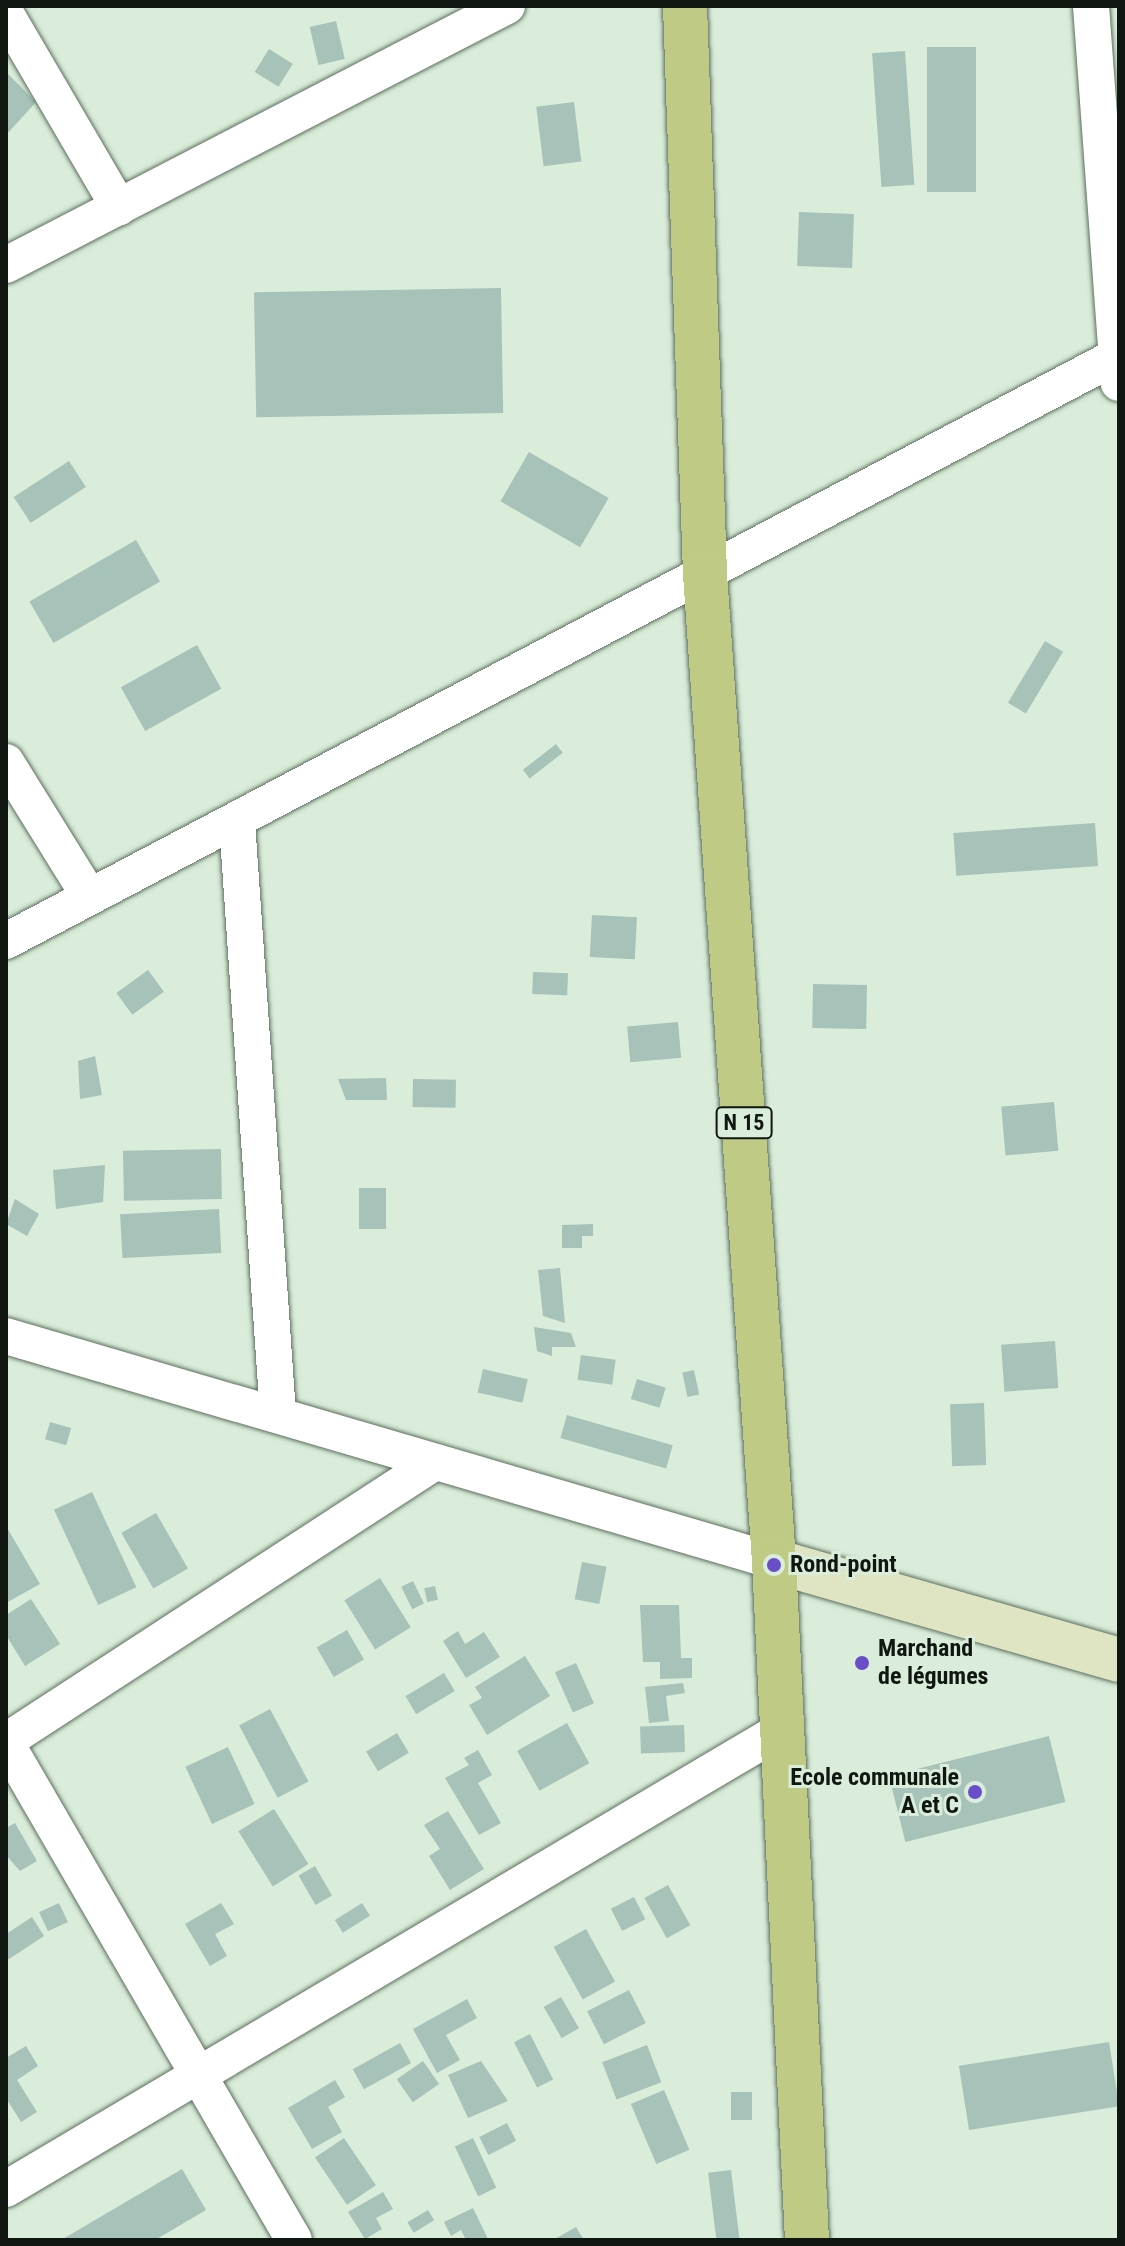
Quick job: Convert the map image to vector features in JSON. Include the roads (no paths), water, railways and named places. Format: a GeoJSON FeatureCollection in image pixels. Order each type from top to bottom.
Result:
{"type":"FeatureCollection","features":[{"type":"Feature","properties":{"kind":"main road","name":"N 15"},"geometry":{"type":"LineString","coordinates":[[685,6],[705,574],[774,1561],[807,2240]]}},
{"type":"Feature","properties":{"kind":"main road"},"geometry":{"type":"LineString","coordinates":[[774,1561],[1119,1660]]}},
{"type":"Feature","properties":{"kind":"street"},"geometry":{"type":"LineString","coordinates":[[6,265],[119,207],[467,14],[507,6]]}},
{"type":"Feature","properties":{"kind":"street"},"geometry":{"type":"LineString","coordinates":[[6,941],[705,574],[1118,365],[1091,6]]}},
{"type":"Feature","properties":{"kind":"street"},"geometry":{"type":"LineString","coordinates":[[6,14],[119,207]]}},
{"type":"Feature","properties":{"kind":"street"},"geometry":{"type":"LineString","coordinates":[[6,762],[89,896]]}},
{"type":"Feature","properties":{"kind":"street"},"geometry":{"type":"LineString","coordinates":[[237,822],[278,1415]]}},
{"type":"Feature","properties":{"kind":"street"},"geometry":{"type":"LineString","coordinates":[[6,1336],[774,1561]]}},
{"type":"Feature","properties":{"kind":"street"},"geometry":{"type":"LineString","coordinates":[[294,2240],[6,1742],[435,1462]]}},
{"type":"Feature","properties":{"kind":"street"},"geometry":{"type":"LineString","coordinates":[[6,2189],[783,1729]]}},
{"type":"Feature","properties":{"kind":"place","name":"Rond-point"},"geometry":{"type":"Point","coordinates":[774,1565]}},
{"type":"Feature","properties":{"kind":"place","name":"Marchand de légumes"},"geometry":{"type":"Point","coordinates":[862,1663]}},
{"type":"Feature","properties":{"kind":"place","name":"Ecole communale A et C"},"geometry":{"type":"Point","coordinates":[975,1792]}}]}
